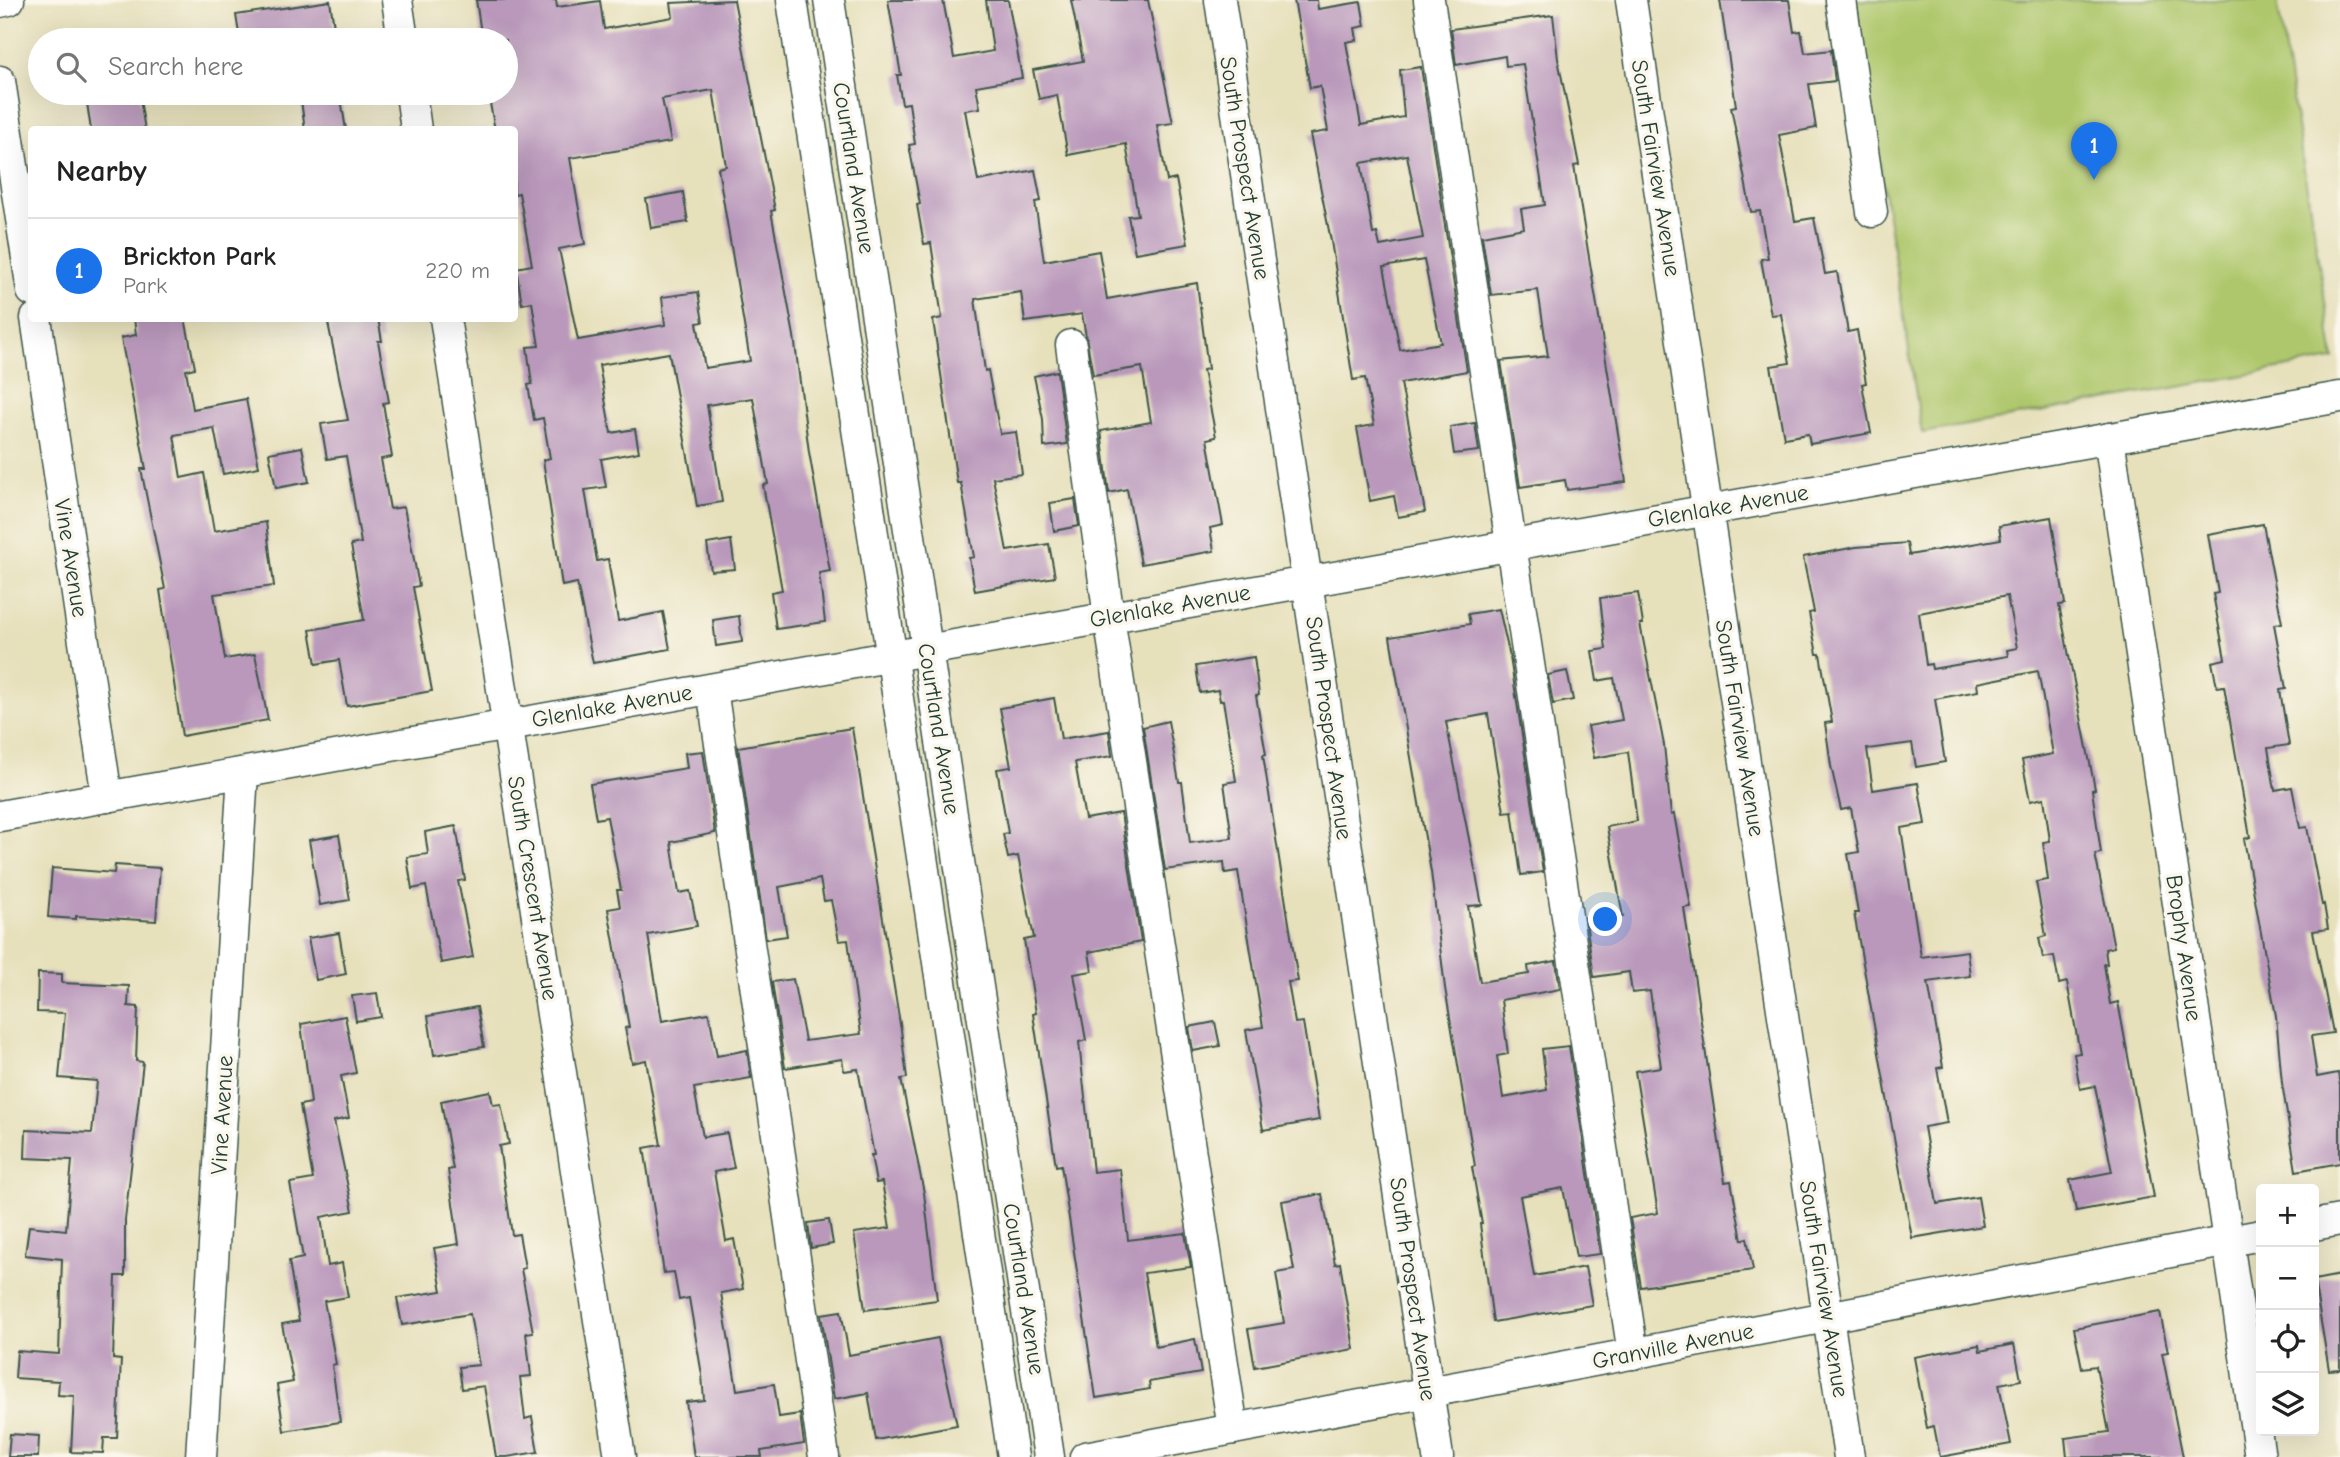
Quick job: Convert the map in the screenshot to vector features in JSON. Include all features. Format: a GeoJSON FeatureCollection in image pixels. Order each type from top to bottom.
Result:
{"type":"FeatureCollection","features":[{"type":"Feature","properties":{"kind":"street"},"geometry":{"type":"LineString","coordinates":[[0,2],[9,0]]}},
{"type":"Feature","properties":{"kind":"street"},"geometry":{"type":"LineString","coordinates":[[397,0],[401,28]]}},
{"type":"Feature","properties":{"kind":"street","name":"Courtland Avenue"},"geometry":{"type":"LineString","coordinates":[[793,0],[1013,1457]]}},
{"type":"Feature","properties":{"kind":"street","name":"Courtland Avenue"},"geometry":{"type":"LineString","coordinates":[[828,0],[1049,1457]]}},
{"type":"Feature","properties":{"kind":"street","name":"South Prospect Avenue"},"geometry":{"type":"LineString","coordinates":[[1220,0],[1438,1457]]}},
{"type":"Feature","properties":{"kind":"street"},"geometry":{"type":"LineString","coordinates":[[1429,0],[1633,1354]]}},
{"type":"Feature","properties":{"kind":"street","name":"South Fairview Avenue"},"geometry":{"type":"LineString","coordinates":[[1631,0],[1849,1457]]}},
{"type":"Feature","properties":{"kind":"street"},"geometry":{"type":"LineString","coordinates":[[1841,0],[1872,212]]}},
{"type":"Feature","properties":{"kind":"street"},"geometry":{"type":"LineString","coordinates":[[0,80],[28,265]]}},
{"type":"Feature","properties":{"kind":"street"},"geometry":{"type":"LineString","coordinates":[[413,105],[415,126]]}},
{"type":"Feature","properties":{"kind":"street","name":"Vine Avenue"},"geometry":{"type":"LineString","coordinates":[[37,322],[107,797]]}},
{"type":"Feature","properties":{"kind":"street","name":"South Crescent Avenue"},"geometry":{"type":"LineString","coordinates":[[446,322],[620,1457]]}},
{"type":"Feature","properties":{"kind":"street"},"geometry":{"type":"LineString","coordinates":[[1071,345],[1109,617],[1233,1429]]}},
{"type":"Feature","properties":{"kind":"street","name":"Glenlake Avenue"},"geometry":{"type":"LineString","coordinates":[[0,816],[2340,397]]}},
{"type":"Feature","properties":{"kind":"street","name":"Brophy Avenue"},"geometry":{"type":"LineString","coordinates":[[2109,438],[2260,1457]]}},
{"type":"Feature","properties":{"kind":"street"},"geometry":{"type":"LineString","coordinates":[[712,689],[824,1457]]}},
{"type":"Feature","properties":{"kind":"street","name":"Vine Avenue"},"geometry":{"type":"LineString","coordinates":[[201,1457],[243,773]]}},
{"type":"Feature","properties":{"kind":"street"},"geometry":{"type":"LineString","coordinates":[[2319,1224],[2340,1220]]}},
{"type":"Feature","properties":{"kind":"street","name":"Granville Avenue"},"geometry":{"type":"LineString","coordinates":[[1085,1457],[2256,1236]]}},
{"type":"Feature","properties":{"kind":"green space"},"geometry":{"type":"Polygon","coordinates":[[[1854,0],[2277,0],[2334,359],[1922,433],[1854,0]]]}},
{"type":"Feature","properties":{"kind":"building"},"geometry":{"type":"Polygon","coordinates":[[[476,0],[556,0],[557,7],[600,1],[604,29],[673,17],[671,3],[734,0],[775,210],[771,211],[794,336],[809,452],[830,571],[819,573],[825,622],[776,629],[771,592],[782,590],[763,485],[768,484],[753,398],[707,405],[722,502],[697,506],[669,353],[599,365],[611,433],[635,429],[639,452],[601,459],[606,487],[585,490],[597,561],[608,559],[618,621],[663,612],[670,649],[593,663],[577,583],[562,586],[543,460],[550,458],[543,418],[534,420],[528,385],[532,384],[527,347],[539,346],[532,302],[522,304],[518,280],[518,268],[532,265],[518,193],[518,126],[494,126],[490,105],[518,105],[518,28],[480,28],[476,0]],[[713,90],[662,99],[671,142],[570,158],[585,244],[559,249],[578,340],[665,325],[662,297],[698,292],[703,322],[697,323],[705,368],[750,361],[718,168],[726,166],[713,90]]]}},
{"type":"Feature","properties":{"kind":"building"},"geometry":{"type":"Polygon","coordinates":[[[888,0],[943,0],[954,58],[993,51],[986,0],[1008,0],[1022,78],[976,86],[980,108],[965,110],[978,181],[1035,170],[1041,201],[1035,202],[1044,261],[1099,251],[1107,299],[1197,283],[1208,369],[1203,370],[1216,437],[1207,439],[1223,525],[1210,528],[1214,551],[1141,564],[1127,489],[1109,493],[1101,431],[1151,422],[1142,367],[1093,375],[1082,314],[1025,322],[1021,292],[975,299],[985,371],[988,370],[1000,434],[1016,432],[1022,474],[993,478],[1007,551],[1049,544],[1055,577],[975,591],[969,558],[974,557],[961,483],[957,483],[933,320],[942,318],[931,243],[924,244],[917,205],[920,204],[909,145],[915,144],[909,103],[902,104],[897,75],[901,75],[888,0]]]}},
{"type":"Feature","properties":{"kind":"building"},"geometry":{"type":"Polygon","coordinates":[[[1071,0],[1148,0],[1173,123],[1157,125],[1167,181],[1176,179],[1188,244],[1135,253],[1128,216],[1138,215],[1126,144],[1068,155],[1057,95],[1039,99],[1033,70],[1083,61],[1071,0]]]}},
{"type":"Feature","properties":{"kind":"building"},"geometry":{"type":"Polygon","coordinates":[[[1294,0],[1317,0],[1318,9],[1361,2],[1365,26],[1355,28],[1357,40],[1346,42],[1361,125],[1404,117],[1400,70],[1421,67],[1467,371],[1401,383],[1425,512],[1398,517],[1394,496],[1370,501],[1357,428],[1374,425],[1365,378],[1353,380],[1331,241],[1310,134],[1328,131],[1320,86],[1310,88],[1294,0]],[[1407,155],[1361,163],[1373,234],[1377,233],[1380,246],[1423,238],[1407,155]],[[1424,260],[1384,267],[1400,350],[1441,343],[1424,260]]]}},
{"type":"Feature","properties":{"kind":"building"},"geometry":{"type":"Polygon","coordinates":[[[1720,0],[1789,0],[1794,32],[1801,31],[1805,53],[1831,50],[1835,81],[1809,84],[1816,128],[1779,135],[1795,221],[1814,218],[1825,274],[1837,272],[1848,332],[1857,330],[1866,383],[1862,384],[1871,433],[1810,444],[1808,434],[1784,438],[1771,366],[1790,363],[1781,314],[1771,315],[1761,259],[1768,258],[1760,211],[1751,212],[1731,107],[1736,106],[1720,0]]]}},
{"type":"Feature","properties":{"kind":"building"},"geometry":{"type":"Polygon","coordinates":[[[330,1],[334,28],[238,28],[236,15],[330,1]]]}},
{"type":"Feature","properties":{"kind":"building"},"geometry":{"type":"Polygon","coordinates":[[[1553,15],[1558,59],[1579,165],[1574,166],[1626,482],[1567,490],[1565,480],[1520,487],[1501,361],[1548,356],[1538,290],[1491,295],[1482,236],[1524,228],[1521,209],[1545,205],[1523,64],[1506,66],[1505,56],[1456,65],[1451,29],[1553,15]]]}},
{"type":"Feature","properties":{"kind":"building"},"geometry":{"type":"Polygon","coordinates":[[[87,105],[141,105],[144,126],[90,126],[87,105]]]}},
{"type":"Feature","properties":{"kind":"building"},"geometry":{"type":"Polygon","coordinates":[[[302,105],[342,105],[345,126],[304,126],[302,105]]]}},
{"type":"Feature","properties":{"kind":"building"},"geometry":{"type":"Polygon","coordinates":[[[683,192],[688,222],[651,228],[646,199],[683,192]]]}},
{"type":"Feature","properties":{"kind":"building"},"geometry":{"type":"Polygon","coordinates":[[[134,322],[186,322],[195,368],[186,370],[193,409],[246,399],[259,467],[223,474],[214,428],[174,435],[181,478],[204,473],[214,531],[266,522],[274,586],[214,594],[225,659],[255,654],[268,720],[182,736],[160,590],[165,589],[141,469],[146,469],[121,338],[136,335],[134,322]]]}},
{"type":"Feature","properties":{"kind":"building"},"geometry":{"type":"Polygon","coordinates":[[[328,322],[379,322],[382,341],[378,341],[389,402],[383,403],[392,457],[381,459],[390,509],[404,507],[419,586],[413,587],[432,691],[347,706],[339,660],[316,664],[310,630],[364,620],[351,545],[361,543],[346,456],[327,459],[321,424],[348,420],[328,322]]]}},
{"type":"Feature","properties":{"kind":"building"},"geometry":{"type":"Polygon","coordinates":[[[1057,371],[1067,444],[1044,447],[1043,419],[1034,376],[1057,371]]]}},
{"type":"Feature","properties":{"kind":"building"},"geometry":{"type":"Polygon","coordinates":[[[1475,423],[1479,451],[1454,454],[1450,427],[1475,423]]]}},
{"type":"Feature","properties":{"kind":"building"},"geometry":{"type":"Polygon","coordinates":[[[302,447],[309,482],[276,488],[269,453],[302,447]]]}},
{"type":"Feature","properties":{"kind":"building"},"geometry":{"type":"Polygon","coordinates":[[[1075,499],[1079,526],[1054,531],[1050,503],[1075,499]]]}},
{"type":"Feature","properties":{"kind":"building"},"geometry":{"type":"Polygon","coordinates":[[[2051,517],[2065,604],[2059,605],[2095,789],[2092,790],[2101,853],[2095,854],[2114,947],[2105,949],[2107,964],[2104,964],[2110,1004],[2118,1002],[2154,1197],[2076,1211],[2070,1180],[2112,1172],[2095,1086],[2080,1089],[2074,1054],[2080,1053],[2067,982],[2059,984],[2054,956],[2043,958],[2039,938],[2046,936],[2036,882],[2048,880],[2043,842],[2050,841],[2044,798],[2030,801],[2022,760],[2053,754],[2038,671],[1977,683],[1978,691],[1935,699],[1945,762],[1916,767],[1912,743],[1867,749],[1873,790],[1918,783],[1925,824],[1901,828],[1921,957],[1967,951],[1970,976],[1928,982],[1943,1067],[1937,1068],[1947,1123],[1924,1127],[1937,1204],[1978,1197],[1983,1226],[1912,1238],[1854,913],[1858,913],[1848,854],[1859,852],[1851,808],[1841,810],[1831,766],[1825,723],[1832,722],[1820,654],[1817,654],[1809,613],[1814,612],[1803,557],[1856,547],[1907,543],[1909,555],[2001,539],[1999,526],[2051,517]],[[2007,596],[1919,613],[1926,665],[1931,664],[1932,669],[2008,656],[2007,650],[2017,648],[2007,596]]]}},
{"type":"Feature","properties":{"kind":"building"},"geometry":{"type":"Polygon","coordinates":[[[2263,524],[2282,623],[2274,624],[2286,689],[2280,690],[2289,745],[2268,748],[2275,790],[2292,787],[2300,828],[2307,827],[2322,905],[2324,904],[2328,929],[2313,931],[2333,1033],[2311,1036],[2317,1077],[2338,1073],[2340,1086],[2340,1163],[2296,1171],[2282,1083],[2276,1016],[2244,839],[2250,837],[2224,686],[2217,687],[2212,662],[2225,659],[2213,594],[2218,593],[2208,534],[2263,524]]]}},
{"type":"Feature","properties":{"kind":"building"},"geometry":{"type":"Polygon","coordinates":[[[731,540],[735,569],[711,571],[707,544],[731,540]]]}},
{"type":"Feature","properties":{"kind":"building"},"geometry":{"type":"Polygon","coordinates":[[[1638,593],[1643,624],[1640,624],[1664,745],[1671,815],[1674,814],[1691,907],[1684,908],[1725,1182],[1731,1181],[1742,1240],[1747,1238],[1753,1270],[1641,1287],[1630,1218],[1658,1213],[1635,1071],[1661,1067],[1650,991],[1632,993],[1629,972],[1594,977],[1586,922],[1623,917],[1607,827],[1637,821],[1628,752],[1594,758],[1588,726],[1622,720],[1614,678],[1597,681],[1592,651],[1606,649],[1600,598],[1638,593]]]}},
{"type":"Feature","properties":{"kind":"building"},"geometry":{"type":"Polygon","coordinates":[[[1499,609],[1510,657],[1543,872],[1521,875],[1512,811],[1504,812],[1488,714],[1446,722],[1482,905],[1468,906],[1480,982],[1529,974],[1528,966],[1556,961],[1560,989],[1501,1000],[1508,1054],[1497,1056],[1503,1098],[1547,1090],[1542,1049],[1569,1046],[1600,1254],[1576,1257],[1563,1188],[1520,1196],[1534,1276],[1585,1267],[1592,1305],[1493,1322],[1482,1224],[1472,1167],[1475,1166],[1445,988],[1431,872],[1390,637],[1470,624],[1468,614],[1499,609]]]}},
{"type":"Feature","properties":{"kind":"building"},"geometry":{"type":"Polygon","coordinates":[[[739,616],[742,642],[716,646],[713,620],[739,616]]]}},
{"type":"Feature","properties":{"kind":"building"},"geometry":{"type":"Polygon","coordinates":[[[1254,657],[1259,695],[1256,696],[1266,754],[1263,755],[1298,981],[1288,982],[1295,1023],[1303,1022],[1319,1120],[1263,1130],[1246,1030],[1263,1027],[1238,871],[1225,873],[1224,862],[1165,870],[1143,727],[1168,721],[1179,782],[1182,782],[1190,843],[1232,838],[1224,783],[1236,781],[1223,700],[1220,701],[1218,690],[1200,693],[1196,666],[1254,657]]]}},
{"type":"Feature","properties":{"kind":"building"},"geometry":{"type":"Polygon","coordinates":[[[1567,671],[1573,700],[1553,704],[1548,675],[1567,671]]]}},
{"type":"Feature","properties":{"kind":"building"},"geometry":{"type":"Polygon","coordinates":[[[1054,698],[1061,739],[1109,731],[1112,756],[1075,762],[1085,819],[1121,813],[1141,942],[1089,952],[1092,971],[1074,974],[1086,1040],[1079,1042],[1093,1172],[1120,1169],[1128,1240],[1185,1233],[1191,1267],[1144,1273],[1156,1347],[1195,1339],[1201,1373],[1149,1382],[1150,1389],[1096,1398],[1061,1165],[1056,1166],[1033,1014],[1036,1013],[1024,940],[1034,938],[1018,856],[1008,858],[1003,834],[1008,833],[997,769],[1011,767],[1000,708],[1054,698]]]}},
{"type":"Feature","properties":{"kind":"building"},"geometry":{"type":"Polygon","coordinates":[[[852,728],[901,1030],[907,1078],[901,1079],[924,1193],[937,1300],[865,1310],[854,1233],[890,1228],[882,1182],[876,1183],[871,1155],[874,1155],[858,1069],[844,1071],[842,1059],[785,1068],[772,982],[793,979],[805,1041],[861,1034],[848,940],[839,941],[831,900],[824,901],[820,879],[779,887],[787,936],[766,939],[738,747],[852,728]]]}},
{"type":"Feature","properties":{"kind":"building"},"geometry":{"type":"Polygon","coordinates":[[[703,751],[715,833],[671,842],[679,893],[690,891],[697,926],[648,935],[662,1021],[709,1013],[717,1056],[747,1050],[751,1078],[694,1088],[703,1137],[727,1133],[734,1168],[714,1172],[726,1241],[734,1239],[743,1289],[721,1293],[737,1390],[774,1384],[779,1417],[800,1414],[804,1444],[761,1451],[762,1457],[694,1457],[686,1402],[704,1400],[702,1375],[689,1298],[679,1300],[674,1272],[664,1273],[644,1148],[661,1145],[646,1060],[632,1063],[625,1028],[629,1027],[608,909],[620,907],[617,890],[621,890],[607,817],[596,819],[590,784],[687,768],[685,753],[703,751]]]}},
{"type":"Feature","properties":{"kind":"building"},"geometry":{"type":"Polygon","coordinates":[[[456,826],[465,880],[458,881],[473,957],[441,963],[426,886],[412,889],[407,857],[428,854],[425,832],[456,826]]]}},
{"type":"Feature","properties":{"kind":"building"},"geometry":{"type":"Polygon","coordinates":[[[339,835],[350,900],[320,905],[309,840],[339,835]]]}},
{"type":"Feature","properties":{"kind":"building"},"geometry":{"type":"Polygon","coordinates":[[[115,865],[160,868],[156,921],[48,917],[52,868],[114,873],[115,865]]]}},
{"type":"Feature","properties":{"kind":"building"},"geometry":{"type":"Polygon","coordinates":[[[339,933],[346,974],[316,980],[308,938],[339,933]]]}},
{"type":"Feature","properties":{"kind":"building"},"geometry":{"type":"Polygon","coordinates":[[[38,973],[62,974],[62,983],[129,986],[128,1006],[138,1007],[136,1061],[143,1062],[125,1220],[125,1276],[116,1276],[113,1359],[121,1360],[117,1438],[104,1438],[103,1453],[71,1452],[74,1396],[58,1395],[59,1381],[15,1378],[17,1351],[59,1354],[62,1259],[25,1255],[29,1226],[66,1230],[72,1160],[25,1158],[26,1130],[92,1133],[97,1081],[59,1078],[65,1013],[37,1012],[38,973]]]}},
{"type":"Feature","properties":{"kind":"building"},"geometry":{"type":"Polygon","coordinates":[[[377,993],[381,1017],[356,1021],[352,996],[377,993]]]}},
{"type":"Feature","properties":{"kind":"building"},"geometry":{"type":"Polygon","coordinates":[[[477,1007],[484,1047],[434,1055],[428,1016],[477,1007]]]}},
{"type":"Feature","properties":{"kind":"building"},"geometry":{"type":"Polygon","coordinates":[[[345,1016],[356,1073],[341,1076],[349,1118],[334,1121],[353,1211],[321,1217],[328,1266],[342,1263],[348,1297],[324,1301],[336,1364],[332,1365],[340,1422],[284,1431],[277,1385],[293,1382],[282,1324],[299,1321],[289,1261],[303,1258],[290,1183],[313,1179],[300,1105],[311,1103],[301,1024],[345,1016]]]}},
{"type":"Feature","properties":{"kind":"building"},"geometry":{"type":"Polygon","coordinates":[[[1215,1022],[1220,1046],[1193,1051],[1189,1027],[1215,1022]]]}},
{"type":"Feature","properties":{"kind":"building"},"geometry":{"type":"Polygon","coordinates":[[[490,1091],[493,1105],[501,1104],[509,1144],[499,1146],[512,1235],[519,1234],[525,1268],[521,1269],[533,1332],[526,1333],[531,1376],[520,1377],[525,1419],[532,1417],[538,1452],[507,1457],[496,1457],[484,1386],[462,1389],[459,1367],[479,1365],[470,1314],[402,1325],[397,1298],[442,1291],[434,1248],[459,1244],[448,1170],[453,1169],[441,1101],[490,1091]]]}},
{"type":"Feature","properties":{"kind":"building"},"geometry":{"type":"Polygon","coordinates":[[[1322,1194],[1335,1264],[1340,1263],[1354,1349],[1255,1367],[1248,1329],[1284,1323],[1276,1273],[1294,1270],[1282,1201],[1322,1194]]]}},
{"type":"Feature","properties":{"kind":"building"},"geometry":{"type":"Polygon","coordinates":[[[829,1220],[833,1244],[811,1248],[808,1223],[829,1220]]]}},
{"type":"Feature","properties":{"kind":"building"},"geometry":{"type":"Polygon","coordinates":[[[2340,1275],[2340,1369],[2329,1370],[2319,1310],[2319,1279],[2340,1275]]]}},
{"type":"Feature","properties":{"kind":"building"},"geometry":{"type":"Polygon","coordinates":[[[841,1311],[849,1355],[938,1338],[957,1425],[876,1440],[868,1393],[834,1399],[821,1314],[841,1311]]]}},
{"type":"Feature","properties":{"kind":"building"},"geometry":{"type":"Polygon","coordinates":[[[2160,1312],[2168,1352],[2162,1353],[2183,1457],[2067,1457],[2065,1438],[2109,1432],[2096,1366],[2082,1368],[2074,1328],[2160,1312]]]}},
{"type":"Feature","properties":{"kind":"building"},"geometry":{"type":"Polygon","coordinates":[[[2014,1344],[2021,1380],[1999,1384],[2011,1444],[1940,1457],[1934,1426],[1927,1428],[1914,1357],[1979,1345],[1980,1351],[2014,1344]]]}},
{"type":"Feature","properties":{"kind":"building"},"geometry":{"type":"Polygon","coordinates":[[[10,1434],[39,1436],[38,1457],[8,1457],[10,1434]]]}},
{"type":"Feature","properties":{"kind":"place","name":"Brickton Park"},"geometry":{"type":"Point","coordinates":[2094,180]}}]}
